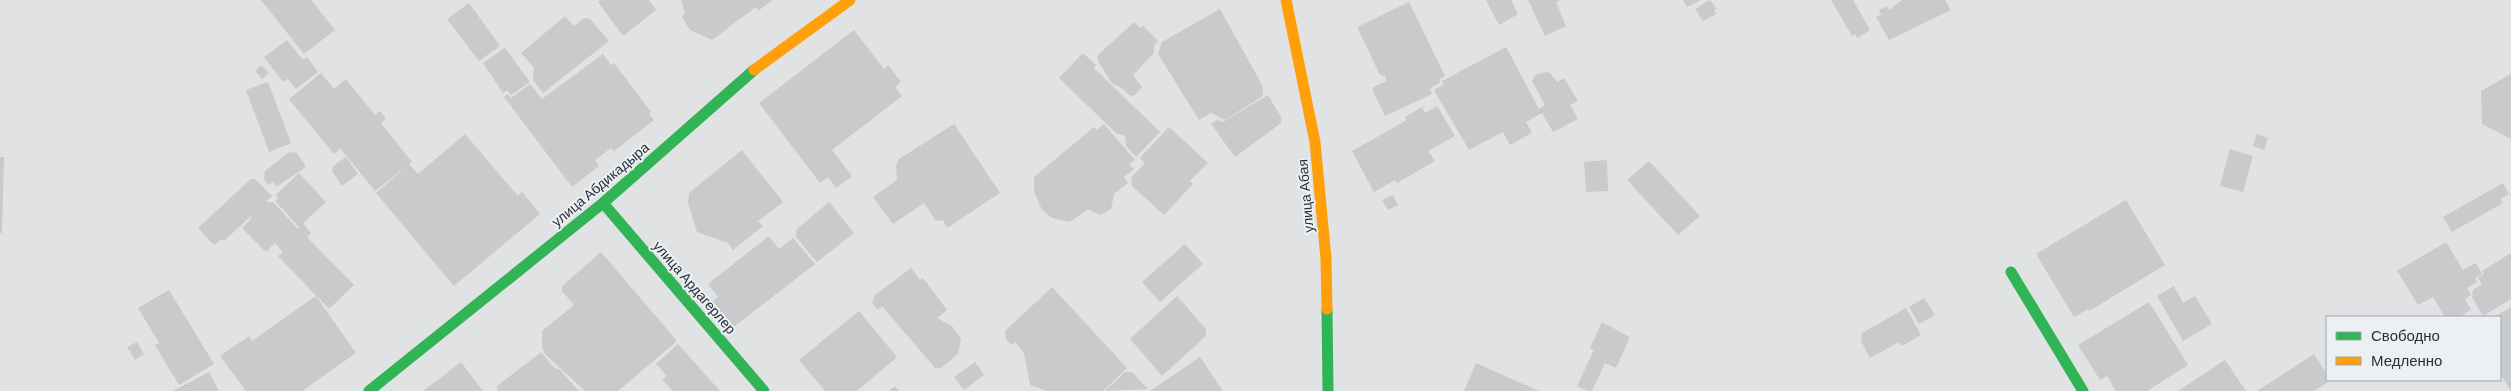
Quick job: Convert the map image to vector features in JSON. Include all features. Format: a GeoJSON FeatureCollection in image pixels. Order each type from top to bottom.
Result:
{"type":"FeatureCollection","features":[{"type":"Feature","properties":{"kind":"street","name":"улица Абдикадыра"},"geometry":{"type":"LineString","coordinates":[[369,391],[603,203],[761,64],[850,0]]}},
{"type":"Feature","properties":{"kind":"street","name":"улица Абая"},"geometry":{"type":"LineString","coordinates":[[1286,0],[1315,142],[1326,259],[1328,391]]}},
{"type":"Feature","properties":{"kind":"street","name":"улица Ардагерлер"},"geometry":{"type":"LineString","coordinates":[[603,203],[764,391]]}},
{"type":"Feature","properties":{"kind":"street"},"geometry":{"type":"LineString","coordinates":[[2011,272],[2083,391]]}},
{"type":"Feature","properties":{"kind":"building"},"geometry":{"type":"Polygon","coordinates":[[[261,0],[311,0],[335,30],[304,54],[261,0]]]}},
{"type":"Feature","properties":{"kind":"building"},"geometry":{"type":"Polygon","coordinates":[[[600,0],[649,0],[656,10],[623,36],[598,2],[600,0]]]}},
{"type":"Feature","properties":{"kind":"building"},"geometry":{"type":"Polygon","coordinates":[[[681,0],[773,0],[758,11],[756,7],[712,40],[690,30],[682,17],[685,13],[681,0]]]}},
{"type":"Feature","properties":{"kind":"building"},"geometry":{"type":"Polygon","coordinates":[[[1486,0],[1511,0],[1518,14],[1499,25],[1486,0]]]}},
{"type":"Feature","properties":{"kind":"building"},"geometry":{"type":"Polygon","coordinates":[[[1528,0],[1560,0],[1556,2],[1566,26],[1545,36],[1528,0]]]}},
{"type":"Feature","properties":{"kind":"building"},"geometry":{"type":"Polygon","coordinates":[[[1683,0],[1701,0],[1687,7],[1683,0]]]}},
{"type":"Feature","properties":{"kind":"building"},"geometry":{"type":"Polygon","coordinates":[[[1710,0],[1717,9],[1714,10],[1716,14],[1703,21],[1695,9],[1710,0]]]}},
{"type":"Feature","properties":{"kind":"building"},"geometry":{"type":"Polygon","coordinates":[[[1831,0],[1853,0],[1870,30],[1857,38],[1856,34],[1852,36],[1831,0]]]}},
{"type":"Feature","properties":{"kind":"building"},"geometry":{"type":"Polygon","coordinates":[[[1902,0],[1945,0],[1951,10],[1889,40],[1876,17],[1881,15],[1879,10],[1887,6],[1889,10],[1902,0]]]}},
{"type":"Feature","properties":{"kind":"building"},"geometry":{"type":"Polygon","coordinates":[[[1409,2],[1445,76],[1439,79],[1440,83],[1430,88],[1432,94],[1385,116],[1373,92],[1373,87],[1387,81],[1385,76],[1380,75],[1357,27],[1409,2]]]}},
{"type":"Feature","properties":{"kind":"building"},"geometry":{"type":"Polygon","coordinates":[[[469,3],[500,46],[479,61],[447,19],[469,3]]]}},
{"type":"Feature","properties":{"kind":"building"},"geometry":{"type":"Polygon","coordinates":[[[1220,9],[1262,85],[1263,96],[1225,120],[1211,113],[1199,120],[1158,54],[1162,42],[1220,9]]]}},
{"type":"Feature","properties":{"kind":"building"},"geometry":{"type":"Polygon","coordinates":[[[565,16],[574,26],[584,18],[590,19],[609,41],[543,93],[533,80],[534,68],[521,53],[565,16]]]}},
{"type":"Feature","properties":{"kind":"building"},"geometry":{"type":"Polygon","coordinates":[[[1134,22],[1140,28],[1143,26],[1158,41],[1154,45],[1154,53],[1133,75],[1142,87],[1135,95],[1130,96],[1123,89],[1112,83],[1099,63],[1097,56],[1134,22]]]}},
{"type":"Feature","properties":{"kind":"building"},"geometry":{"type":"Polygon","coordinates":[[[854,30],[884,69],[888,65],[901,82],[895,87],[902,96],[832,150],[852,176],[836,188],[828,177],[820,183],[759,103],[854,30]]]}},
{"type":"Feature","properties":{"kind":"building"},"geometry":{"type":"Polygon","coordinates":[[[287,40],[303,60],[307,57],[318,72],[296,89],[288,79],[283,82],[264,57],[287,40]]]}},
{"type":"Feature","properties":{"kind":"building"},"geometry":{"type":"Polygon","coordinates":[[[1506,47],[1539,109],[1545,105],[1532,81],[1535,75],[1546,72],[1550,73],[1557,82],[1564,78],[1578,101],[1570,105],[1578,119],[1553,132],[1542,113],[1526,122],[1532,133],[1510,145],[1503,132],[1469,150],[1434,90],[1443,85],[1442,81],[1506,47]]]}},
{"type":"Feature","properties":{"kind":"building"},"geometry":{"type":"Polygon","coordinates":[[[505,48],[530,82],[511,95],[507,90],[503,93],[483,63],[505,48]]]}},
{"type":"Feature","properties":{"kind":"building"},"geometry":{"type":"Polygon","coordinates":[[[1083,53],[1096,65],[1094,68],[1160,132],[1136,157],[1126,146],[1125,136],[1116,133],[1059,78],[1083,53]]]}},
{"type":"Feature","properties":{"kind":"building"},"geometry":{"type":"Polygon","coordinates":[[[603,54],[611,65],[614,63],[651,112],[649,114],[654,120],[614,151],[611,148],[595,160],[599,166],[572,187],[504,97],[508,94],[511,98],[530,84],[542,99],[603,54]]]}},
{"type":"Feature","properties":{"kind":"building"},"geometry":{"type":"Polygon","coordinates":[[[261,65],[269,73],[262,79],[255,71],[261,65]]]}},
{"type":"Feature","properties":{"kind":"building"},"geometry":{"type":"Polygon","coordinates":[[[321,73],[334,89],[346,79],[375,115],[380,111],[386,119],[381,123],[412,162],[409,164],[418,174],[465,134],[518,196],[522,192],[540,214],[454,286],[376,193],[408,165],[375,191],[340,148],[334,154],[289,99],[321,73]]]}},
{"type":"Feature","properties":{"kind":"building"},"geometry":{"type":"Polygon","coordinates":[[[2511,74],[2511,139],[2482,124],[2481,91],[2511,74]]]}},
{"type":"Feature","properties":{"kind":"building"},"geometry":{"type":"Polygon","coordinates":[[[268,82],[291,143],[269,152],[246,90],[268,82]]]}},
{"type":"Feature","properties":{"kind":"building"},"geometry":{"type":"Polygon","coordinates":[[[1268,95],[1282,119],[1281,123],[1235,157],[1211,124],[1217,120],[1223,122],[1268,95]]]}},
{"type":"Feature","properties":{"kind":"building"},"geometry":{"type":"Polygon","coordinates":[[[1437,106],[1455,136],[1428,151],[1435,161],[1397,183],[1395,180],[1374,192],[1352,151],[1407,120],[1405,117],[1422,107],[1425,113],[1437,106]]]}},
{"type":"Feature","properties":{"kind":"building"},"geometry":{"type":"Polygon","coordinates":[[[954,124],[1000,193],[947,228],[943,220],[936,221],[924,203],[893,224],[873,197],[897,180],[896,166],[899,159],[954,124]]]}},
{"type":"Feature","properties":{"kind":"building"},"geometry":{"type":"Polygon","coordinates":[[[1104,124],[1135,160],[1129,164],[1134,169],[1124,177],[1128,183],[1114,194],[1111,209],[1105,213],[1099,215],[1088,209],[1070,222],[1052,218],[1042,210],[1034,191],[1034,177],[1094,127],[1097,130],[1104,124]]]}},
{"type":"Feature","properties":{"kind":"building"},"geometry":{"type":"Polygon","coordinates":[[[1169,127],[1208,163],[1190,181],[1193,184],[1164,215],[1132,186],[1131,178],[1145,163],[1140,158],[1169,127]]]}},
{"type":"Feature","properties":{"kind":"building"},"geometry":{"type":"Polygon","coordinates":[[[2257,134],[2268,138],[2264,150],[2253,146],[2257,134]]]}},
{"type":"Feature","properties":{"kind":"building"},"geometry":{"type":"Polygon","coordinates":[[[2230,149],[2253,156],[2243,192],[2220,186],[2230,149]]]}},
{"type":"Feature","properties":{"kind":"building"},"geometry":{"type":"Polygon","coordinates":[[[742,150],[783,202],[758,221],[763,226],[733,250],[728,243],[697,232],[688,203],[689,193],[742,150]]]}},
{"type":"Feature","properties":{"kind":"building"},"geometry":{"type":"Polygon","coordinates":[[[289,152],[297,153],[306,167],[276,187],[273,182],[268,185],[264,179],[265,171],[289,152]]]}},
{"type":"Feature","properties":{"kind":"building"},"geometry":{"type":"Polygon","coordinates":[[[0,157],[4,157],[2,233],[0,233],[0,157]]]}},
{"type":"Feature","properties":{"kind":"building"},"geometry":{"type":"Polygon","coordinates":[[[346,157],[358,174],[342,186],[332,171],[333,166],[346,157]]]}},
{"type":"Feature","properties":{"kind":"building"},"geometry":{"type":"Polygon","coordinates":[[[1607,160],[1608,191],[1586,192],[1584,162],[1607,160]]]}},
{"type":"Feature","properties":{"kind":"building"},"geometry":{"type":"Polygon","coordinates":[[[1649,161],[1700,216],[1678,235],[1627,180],[1649,161]]]}},
{"type":"Feature","properties":{"kind":"building"},"geometry":{"type":"Polygon","coordinates":[[[299,173],[326,202],[303,223],[311,233],[307,237],[354,285],[329,309],[278,256],[283,252],[275,243],[266,252],[242,228],[252,215],[224,241],[222,239],[214,245],[198,228],[251,179],[255,179],[272,196],[266,202],[273,202],[298,229],[299,227],[275,201],[278,198],[276,195],[299,173]]]}},
{"type":"Feature","properties":{"kind":"building"},"geometry":{"type":"Polygon","coordinates":[[[2503,183],[2509,194],[2500,199],[2503,203],[2452,232],[2443,217],[2503,183]]]}},
{"type":"Feature","properties":{"kind":"building"},"geometry":{"type":"Polygon","coordinates":[[[1393,195],[1398,205],[1388,210],[1382,200],[1393,195]]]}},
{"type":"Feature","properties":{"kind":"building"},"geometry":{"type":"Polygon","coordinates":[[[2126,200],[2165,265],[2089,311],[2088,309],[2074,317],[2036,254],[2126,200]]]}},
{"type":"Feature","properties":{"kind":"building"},"geometry":{"type":"Polygon","coordinates":[[[829,202],[854,233],[817,262],[796,237],[796,232],[797,229],[829,202]]]}},
{"type":"Feature","properties":{"kind":"building"},"geometry":{"type":"Polygon","coordinates":[[[769,236],[779,249],[793,238],[815,264],[726,333],[706,306],[718,297],[708,284],[769,236]]]}},
{"type":"Feature","properties":{"kind":"building"},"geometry":{"type":"Polygon","coordinates":[[[2446,242],[2463,270],[2476,263],[2482,274],[2475,278],[2477,282],[2467,288],[2471,295],[2465,299],[2471,310],[2461,316],[2444,316],[2433,297],[2418,305],[2397,271],[2446,242]]]}},
{"type":"Feature","properties":{"kind":"building"},"geometry":{"type":"Polygon","coordinates":[[[1185,244],[1203,264],[1160,302],[1142,282],[1185,244]]]}},
{"type":"Feature","properties":{"kind":"building"},"geometry":{"type":"Polygon","coordinates":[[[601,252],[677,341],[618,391],[585,391],[546,355],[542,348],[542,331],[574,305],[562,291],[562,286],[601,252]]]}},
{"type":"Feature","properties":{"kind":"building"},"geometry":{"type":"Polygon","coordinates":[[[2511,253],[2511,299],[2483,316],[2472,297],[2473,290],[2482,284],[2478,278],[2484,274],[2482,271],[2511,253]]]}},
{"type":"Feature","properties":{"kind":"building"},"geometry":{"type":"Polygon","coordinates":[[[911,268],[920,280],[923,278],[947,310],[937,318],[952,326],[961,339],[958,354],[941,368],[935,368],[882,306],[878,310],[872,303],[875,295],[911,268]]]}},
{"type":"Feature","properties":{"kind":"building"},"geometry":{"type":"Polygon","coordinates":[[[2174,286],[2183,303],[2195,296],[2212,324],[2183,341],[2157,296],[2174,286]]]}},
{"type":"Feature","properties":{"kind":"building"},"geometry":{"type":"Polygon","coordinates":[[[1052,287],[1127,368],[1103,391],[1047,391],[1030,385],[1024,353],[1015,342],[1012,345],[1006,339],[1005,331],[1052,287]]]}},
{"type":"Feature","properties":{"kind":"building"},"geometry":{"type":"Polygon","coordinates":[[[169,290],[214,364],[179,385],[155,345],[159,343],[138,308],[169,290]]]}},
{"type":"Feature","properties":{"kind":"building"},"geometry":{"type":"Polygon","coordinates":[[[316,296],[356,353],[302,391],[246,391],[220,356],[249,336],[252,341],[316,296]]]}},
{"type":"Feature","properties":{"kind":"building"},"geometry":{"type":"Polygon","coordinates":[[[1177,296],[1206,329],[1206,336],[1162,376],[1130,339],[1177,296]]]}},
{"type":"Feature","properties":{"kind":"building"},"geometry":{"type":"Polygon","coordinates":[[[1924,298],[1935,315],[1919,324],[1909,307],[1924,298]]]}},
{"type":"Feature","properties":{"kind":"building"},"geometry":{"type":"Polygon","coordinates":[[[2149,302],[2188,365],[2147,391],[2116,391],[2107,376],[2100,380],[2078,345],[2149,302]]]}},
{"type":"Feature","properties":{"kind":"building"},"geometry":{"type":"Polygon","coordinates":[[[2511,307],[2511,391],[2501,375],[2501,316],[2496,316],[2511,307]]]}},
{"type":"Feature","properties":{"kind":"building"},"geometry":{"type":"Polygon","coordinates":[[[1906,308],[1921,335],[1902,346],[1899,342],[1870,358],[1861,341],[1862,333],[1906,308]]]}},
{"type":"Feature","properties":{"kind":"building"},"geometry":{"type":"Polygon","coordinates":[[[859,311],[897,357],[857,391],[825,391],[799,360],[859,311]]]}},
{"type":"Feature","properties":{"kind":"building"},"geometry":{"type":"Polygon","coordinates":[[[1602,322],[1630,337],[1616,368],[1605,363],[1592,391],[1588,391],[1577,386],[1594,350],[1590,348],[1602,322]]]}},
{"type":"Feature","properties":{"kind":"building"},"geometry":{"type":"Polygon","coordinates":[[[137,342],[144,354],[135,360],[127,347],[137,342]]]}},
{"type":"Feature","properties":{"kind":"building"},"geometry":{"type":"Polygon","coordinates":[[[678,344],[720,391],[673,391],[662,379],[667,376],[656,364],[678,344]]]}},
{"type":"Feature","properties":{"kind":"building"},"geometry":{"type":"Polygon","coordinates":[[[541,352],[553,367],[560,370],[579,391],[497,391],[497,386],[541,352]]]}},
{"type":"Feature","properties":{"kind":"building"},"geometry":{"type":"Polygon","coordinates":[[[2314,354],[2326,373],[2326,381],[2329,381],[2314,391],[2257,391],[2314,354]]]}},
{"type":"Feature","properties":{"kind":"building"},"geometry":{"type":"Polygon","coordinates":[[[1200,357],[1223,391],[1150,391],[1200,357]]]}},
{"type":"Feature","properties":{"kind":"building"},"geometry":{"type":"Polygon","coordinates":[[[2225,360],[2246,391],[2178,391],[2225,360]]]}},
{"type":"Feature","properties":{"kind":"building"},"geometry":{"type":"Polygon","coordinates":[[[461,362],[483,391],[423,391],[461,362]]]}},
{"type":"Feature","properties":{"kind":"building"},"geometry":{"type":"Polygon","coordinates":[[[975,362],[984,375],[964,390],[954,377],[975,362]]]}},
{"type":"Feature","properties":{"kind":"building"},"geometry":{"type":"Polygon","coordinates":[[[1476,363],[1539,391],[1464,391],[1476,363]]]}},
{"type":"Feature","properties":{"kind":"building"},"geometry":{"type":"Polygon","coordinates":[[[209,372],[219,391],[173,391],[209,372]]]}},
{"type":"Feature","properties":{"kind":"building"},"geometry":{"type":"Polygon","coordinates":[[[1125,372],[1132,372],[1148,389],[1105,391],[1125,372]]]}},
{"type":"Feature","properties":{"kind":"building"},"geometry":{"type":"Polygon","coordinates":[[[895,386],[899,391],[889,391],[895,386]]]}},
{"type":"Feature","properties":{"kind":"traffic: fast"},"geometry":{"type":"LineString","coordinates":[[369,391],[603,203],[754,70]]}},
{"type":"Feature","properties":{"kind":"traffic: fast"},"geometry":{"type":"LineString","coordinates":[[603,203],[764,391]]}},
{"type":"Feature","properties":{"kind":"traffic: fast"},"geometry":{"type":"LineString","coordinates":[[2011,272],[2083,391]]}},
{"type":"Feature","properties":{"kind":"traffic: fast"},"geometry":{"type":"LineString","coordinates":[[1327,309],[1328,391]]}},
{"type":"Feature","properties":{"kind":"traffic: slow"},"geometry":{"type":"LineString","coordinates":[[754,70],[850,0]]}},
{"type":"Feature","properties":{"kind":"traffic: slow"},"geometry":{"type":"LineString","coordinates":[[1286,0],[1315,142],[1326,259],[1327,309]]}}]}
